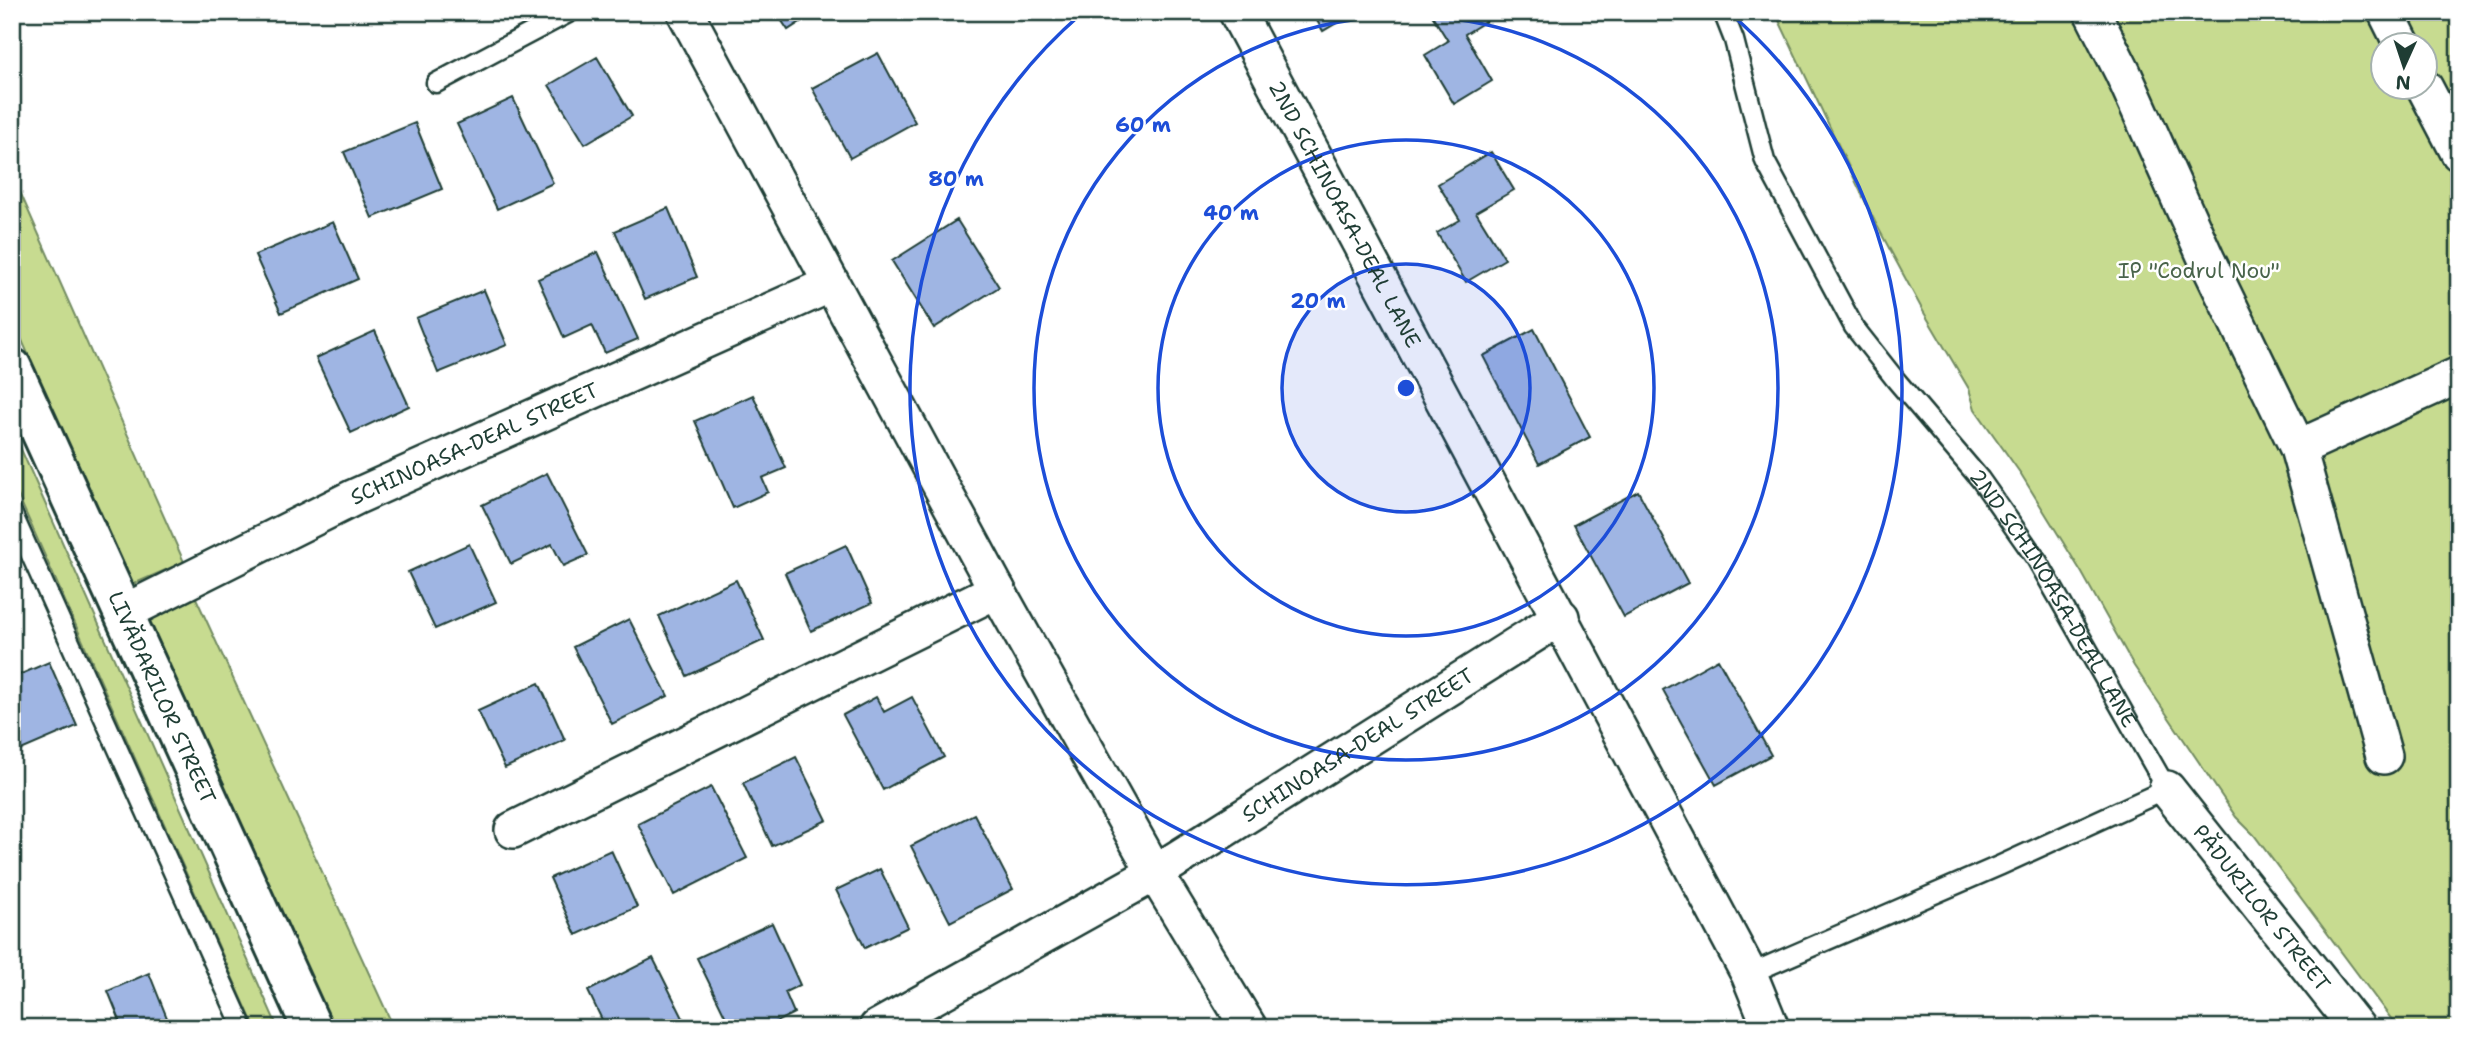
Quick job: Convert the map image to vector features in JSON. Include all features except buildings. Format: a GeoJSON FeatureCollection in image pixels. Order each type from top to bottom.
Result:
{"type":"FeatureCollection","features":[{"type":"Feature","properties":{"kind":"street"},"geometry":{"type":"LineString","coordinates":[[685,12],[997,590],[1155,873],[1249,1028]]}},
{"type":"Feature","properties":{"kind":"street","name":"2ND SCHINOASA-DEAL LANE"},"geometry":{"type":"LineString","coordinates":[[1237,12],[1749,974],[1771,1028]]}},
{"type":"Feature","properties":{"kind":"street"},"geometry":{"type":"LineString","coordinates":[[2092,12],[2298,448],[2384,756]]}},
{"type":"Feature","properties":{"kind":"street"},"geometry":{"type":"LineString","coordinates":[[2386,12],[2396,32]]}},
{"type":"Feature","properties":{"kind":"street"},"geometry":{"type":"LineString","coordinates":[[2432,102],[2459,153]]}},
{"type":"Feature","properties":{"kind":"street","name":"SCHINOASA-DEAL STREET"},"geometry":{"type":"LineString","coordinates":[[123,613],[355,498],[831,284]]}},
{"type":"Feature","properties":{"kind":"street","name":"LIVĂDARILOR STREET"},"geometry":{"type":"LineString","coordinates":[[12,368],[312,1028]]}},
{"type":"Feature","properties":{"kind":"street"},"geometry":{"type":"LineString","coordinates":[[2298,448],[2459,375]]}},
{"type":"Feature","properties":{"kind":"street"},"geometry":{"type":"LineString","coordinates":[[513,830],[997,590]]}},
{"type":"Feature","properties":{"kind":"street","name":"SCHINOASA-DEAL STREET"},"geometry":{"type":"LineString","coordinates":[[877,1028],[1155,873],[1561,617]]}},
{"type":"Feature","properties":{"kind":"street","name":"PĂDURILOR STREET"},"geometry":{"type":"LineString","coordinates":[[2167,789],[2357,1028]]}},
{"type":"Feature","properties":{"kind":"lane"},"geometry":{"type":"LineString","coordinates":[[436,83],[570,12]]}},
{"type":"Feature","properties":{"kind":"lane","name":"2ND SCHINOASA-DEAL LANE"},"geometry":{"type":"LineString","coordinates":[[1723,12],[1734,40],[1765,161],[1854,327],[1980,479],[2036,560],[2167,789]]}},
{"type":"Feature","properties":{"kind":"lane"},"geometry":{"type":"LineString","coordinates":[[12,513],[243,1028]]}},
{"type":"Feature","properties":{"kind":"lane"},"geometry":{"type":"LineString","coordinates":[[1749,974],[2167,789]]}},
{"type":"Feature","properties":{"kind":"green space","name":"IP \"Codrul Nou\""},"geometry":{"type":"Polygon","coordinates":[[[1775,12],[2459,12],[2459,1028],[2398,1028],[2254,835],[2236,817],[2134,666],[2082,573],[2021,474],[1975,409],[1969,389],[1875,222],[1775,12]]]}},
{"type":"Feature","properties":{"kind":"green space"},"geometry":{"type":"Polygon","coordinates":[[[12,174],[184,562],[131,585],[12,318],[12,174]]]}},
{"type":"Feature","properties":{"kind":"green space"},"geometry":{"type":"Polygon","coordinates":[[[12,429],[278,1028],[255,1028],[12,482],[12,429]]]}},
{"type":"Feature","properties":{"kind":"green space"},"geometry":{"type":"Polygon","coordinates":[[[196,598],[394,1028],[332,1028],[145,621],[196,598]]]}}]}
